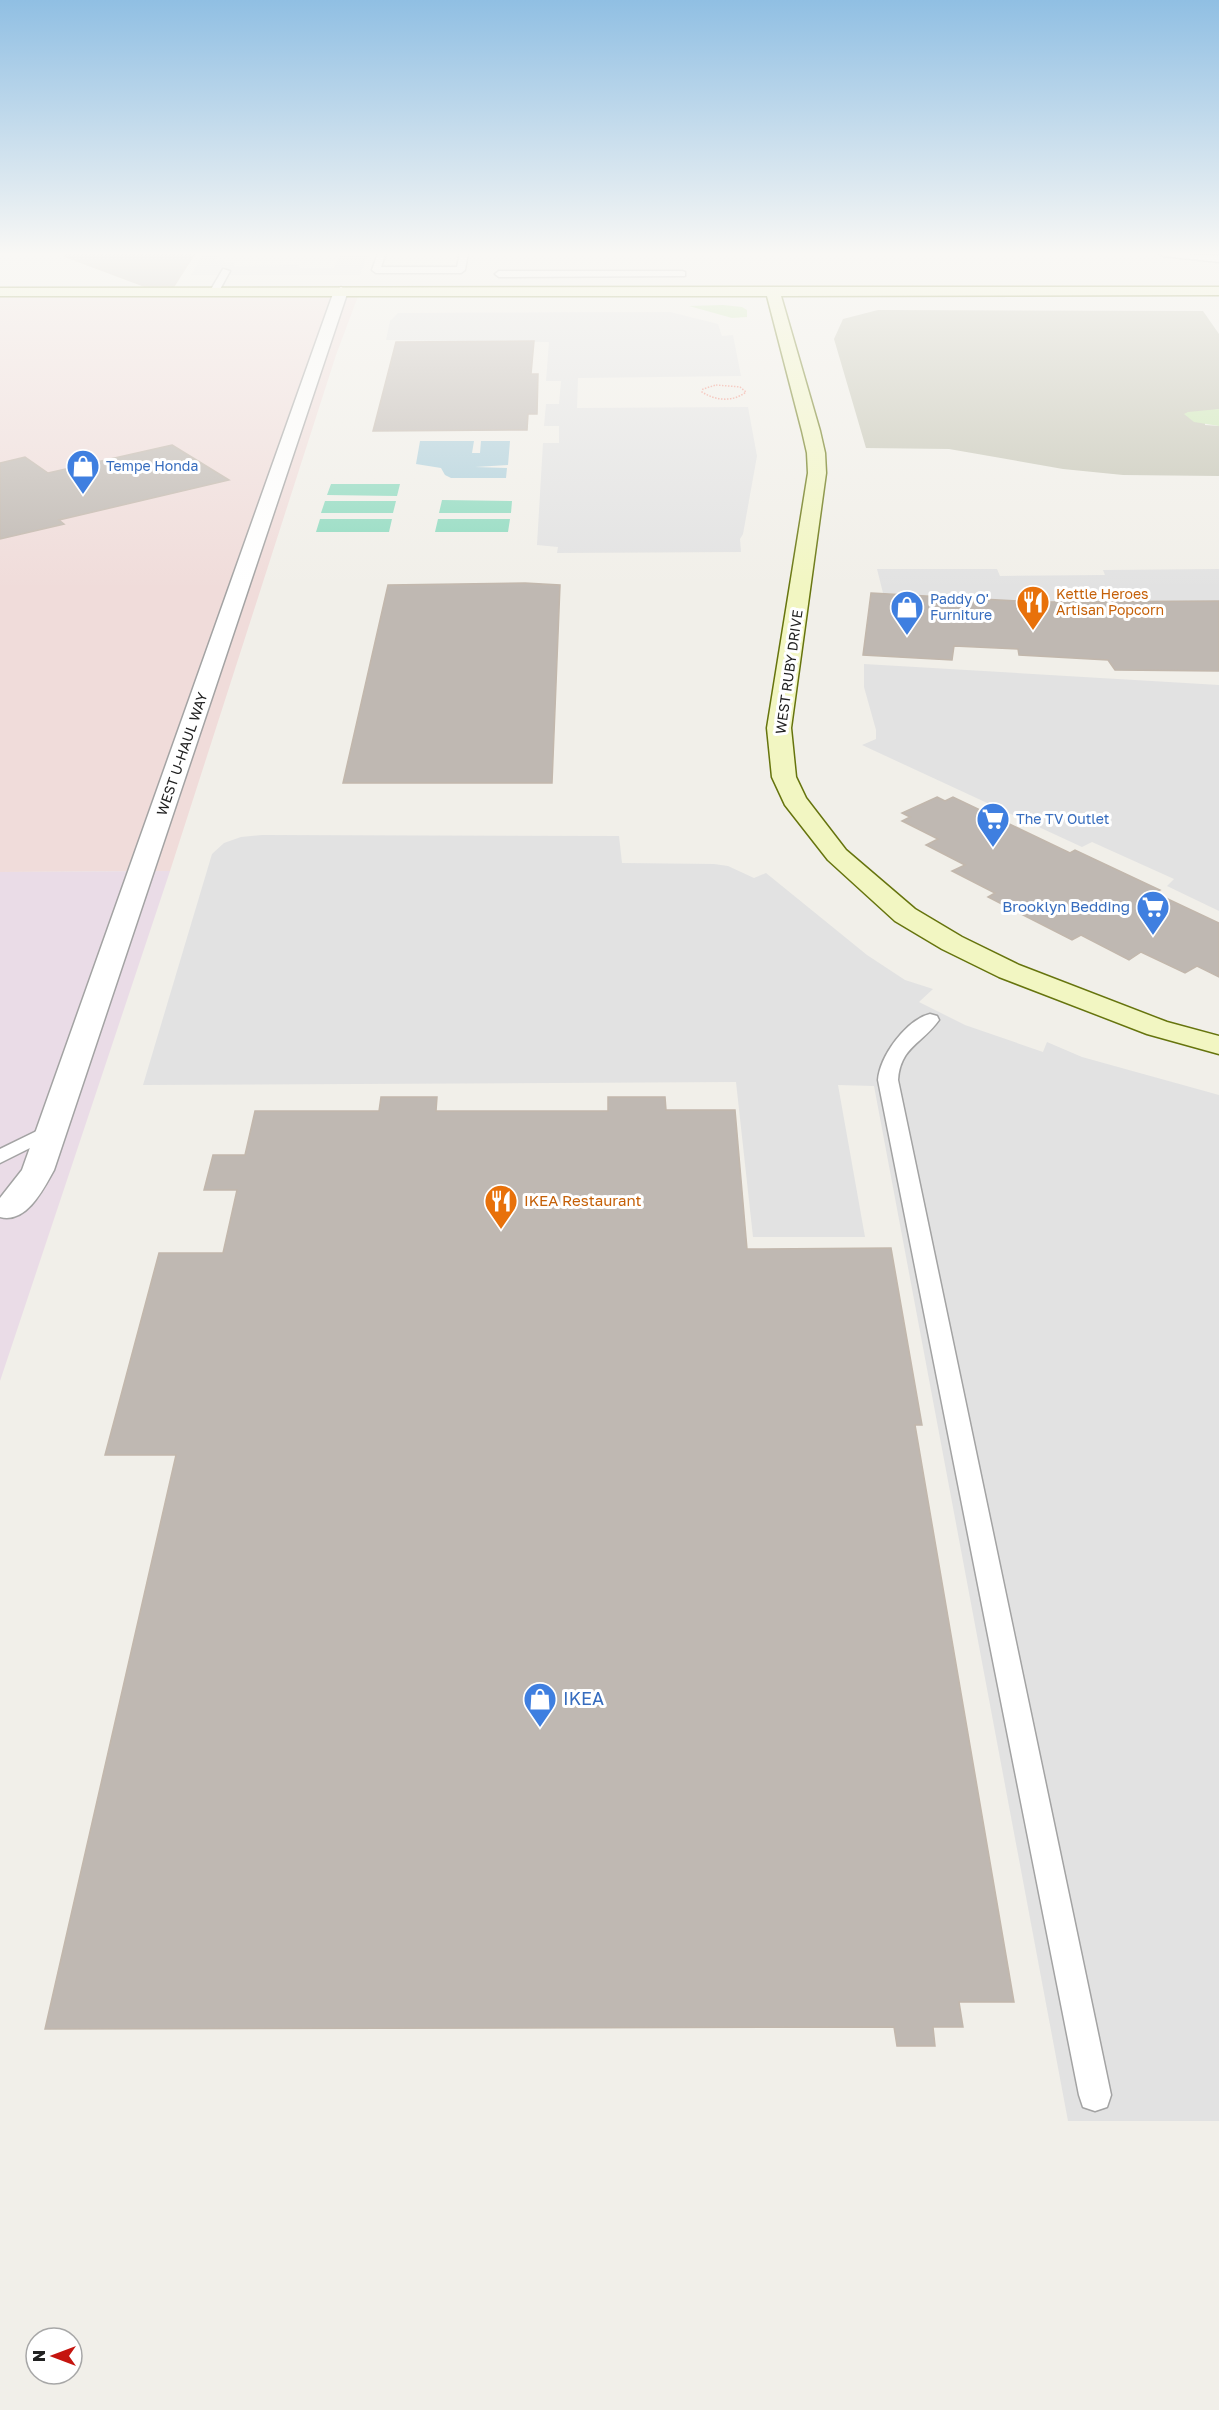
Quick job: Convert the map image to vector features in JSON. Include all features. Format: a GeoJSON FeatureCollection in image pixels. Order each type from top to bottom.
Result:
{"type":"FeatureCollection","features":[{"type":"Feature","properties":{"kind":"street","name":"WEST U-HAUL WAY"},"geometry":{"type":"LineString","coordinates":[[9,1209],[32,1181],[51,1131],[315,365]]}},
{"type":"Feature","properties":{"kind":"street","name":"WEST RUBY DRIVE"},"geometry":{"type":"LineString","coordinates":[[793,365],[816,453],[817,473],[779,728],[784,777],[794,800],[837,855],[905,915],[952,943],[1009,971],[1157,1028],[1219,1045]]}},
{"type":"Feature","properties":{"kind":"lane"},"geometry":{"type":"LineString","coordinates":[[930,1020],[897,1050],[887,1070],[888,1080],[1095,2095]]}},
{"type":"Feature","properties":{"kind":"lane"},"geometry":{"type":"LineString","coordinates":[[0,1157],[51,1131]]}},
{"type":"Feature","properties":{"kind":"path"},"geometry":{"type":"LineString","coordinates":[[729,385],[740,387],[746,392],[738,398],[724,399],[707,396],[702,391],[711,386],[729,385]]}},
{"type":"Feature","properties":{"kind":"shaded area"},"geometry":{"type":"Polygon","coordinates":[[[0,365],[333,365],[170,871],[0,872],[0,365]]]}},
{"type":"Feature","properties":{"kind":"shaded area"},"geometry":{"type":"Polygon","coordinates":[[[547,365],[739,365],[741,376],[578,378],[577,408],[748,407],[757,456],[743,534],[740,539],[741,552],[557,553],[558,547],[537,545],[543,443],[559,443],[559,426],[544,426],[546,404],[559,404],[561,381],[546,381],[547,365]]]}},
{"type":"Feature","properties":{"kind":"shaded area"},"geometry":{"type":"Polygon","coordinates":[[[842,365],[1219,365],[1219,409],[1205,412],[1205,425],[1219,426],[1219,476],[1123,475],[1063,469],[949,449],[866,448],[842,365]]]}},
{"type":"Feature","properties":{"kind":"shaded area"},"geometry":{"type":"Polygon","coordinates":[[[877,569],[997,569],[1000,576],[1105,575],[1103,570],[1219,569],[1219,601],[1082,602],[1083,605],[883,593],[877,569]]]}},
{"type":"Feature","properties":{"kind":"shaded area"},"geometry":{"type":"Polygon","coordinates":[[[864,664],[1219,685],[1219,911],[1167,886],[1174,879],[1092,842],[1082,847],[862,745],[876,739],[876,730],[864,687],[864,664]]]}},
{"type":"Feature","properties":{"kind":"shaded area"},"geometry":{"type":"Polygon","coordinates":[[[262,835],[619,836],[622,863],[714,864],[728,866],[754,878],[766,873],[867,955],[905,980],[933,989],[919,1002],[965,1025],[1043,1052],[1047,1042],[1082,1057],[1219,1095],[1219,2121],[1068,2121],[874,1086],[838,1085],[865,1237],[753,1237],[736,1082],[143,1085],[212,854],[224,843],[241,837],[262,835]]]}},
{"type":"Feature","properties":{"kind":"shaded area"},"geometry":{"type":"Polygon","coordinates":[[[170,871],[0,1381],[0,872],[170,871]]]}},
{"type":"Feature","properties":{"kind":"green space"},"geometry":{"type":"Polygon","coordinates":[[[1219,409],[1219,426],[1194,422],[1184,414],[1188,412],[1219,409]]]}},
{"type":"Feature","properties":{"kind":"green space"},"geometry":{"type":"Polygon","coordinates":[[[331,484],[400,484],[397,496],[327,495],[331,484]]]}},
{"type":"Feature","properties":{"kind":"green space"},"geometry":{"type":"Polygon","coordinates":[[[442,500],[512,501],[511,513],[439,513],[442,500]]]}},
{"type":"Feature","properties":{"kind":"green space"},"geometry":{"type":"Polygon","coordinates":[[[325,501],[396,501],[393,513],[321,513],[325,501]]]}},
{"type":"Feature","properties":{"kind":"green space"},"geometry":{"type":"Polygon","coordinates":[[[320,519],[392,519],[389,532],[316,532],[320,519]]]}},
{"type":"Feature","properties":{"kind":"green space"},"geometry":{"type":"Polygon","coordinates":[[[438,519],[510,519],[508,532],[435,532],[438,519]]]}},
{"type":"Feature","properties":{"kind":"water"},"geometry":{"type":"Polygon","coordinates":[[[420,441],[474,441],[472,453],[480,453],[481,441],[510,441],[508,465],[475,467],[507,468],[506,478],[451,478],[445,475],[441,468],[416,464],[420,441]]]}},
{"type":"Feature","properties":{"kind":"building"},"geometry":{"type":"Polygon","coordinates":[[[390,365],[532,365],[531,374],[538,374],[537,414],[528,414],[527,430],[373,431],[390,365]]]}},
{"type":"Feature","properties":{"kind":"building","name":"Tempe Honda"},"geometry":{"type":"Polygon","coordinates":[[[172,445],[229,480],[59,520],[64,524],[0,539],[0,463],[25,457],[48,473],[172,445]]]}},
{"type":"Feature","properties":{"kind":"building"},"geometry":{"type":"Polygon","coordinates":[[[525,583],[560,585],[552,783],[343,783],[388,585],[525,583]]]}},
{"type":"Feature","properties":{"kind":"building"},"geometry":{"type":"Polygon","coordinates":[[[871,593],[1047,602],[1219,601],[1219,671],[1115,670],[1108,660],[1019,655],[1018,649],[954,646],[952,660],[863,655],[871,593]]]}},
{"type":"Feature","properties":{"kind":"building"},"geometry":{"type":"Polygon","coordinates":[[[937,797],[945,801],[953,797],[1070,853],[1075,850],[1160,890],[1155,893],[1219,923],[1219,977],[1197,966],[1185,973],[1141,952],[1129,960],[1081,935],[1072,940],[988,897],[995,893],[952,871],[965,865],[926,845],[938,839],[902,821],[910,817],[902,813],[937,797]]]}},
{"type":"Feature","properties":{"kind":"building","name":"IKEA"},"geometry":{"type":"Polygon","coordinates":[[[381,1097],[437,1097],[436,1111],[608,1111],[608,1097],[665,1097],[666,1110],[735,1110],[747,1249],[891,1248],[922,1425],[915,1425],[1014,2002],[959,2002],[963,2027],[933,2027],[935,2046],[897,2046],[894,2027],[45,2029],[176,1455],[105,1455],[159,1253],[223,1253],[237,1190],[204,1190],[213,1155],[245,1155],[255,1111],[379,1111],[381,1097]]]}},
{"type":"Feature","properties":{"kind":"place","name":"Tempe Honda"},"geometry":{"type":"Point","coordinates":[83,495]}},
{"type":"Feature","properties":{"kind":"place","name":"Kettle Heroes Artisan Popcorn"},"geometry":{"type":"Point","coordinates":[1033,631]}},
{"type":"Feature","properties":{"kind":"place","name":"Paddy O' Furniture"},"geometry":{"type":"Point","coordinates":[907,636]}},
{"type":"Feature","properties":{"kind":"place","name":"The TV Outlet"},"geometry":{"type":"Point","coordinates":[993,848]}},
{"type":"Feature","properties":{"kind":"place","name":"Brooklyn Bedding"},"geometry":{"type":"Point","coordinates":[1153,936]}},
{"type":"Feature","properties":{"kind":"place","name":"IKEA Restaurant"},"geometry":{"type":"Point","coordinates":[501,1230]}},
{"type":"Feature","properties":{"kind":"place","name":"IKEA"},"geometry":{"type":"Point","coordinates":[540,1728]}}]}
